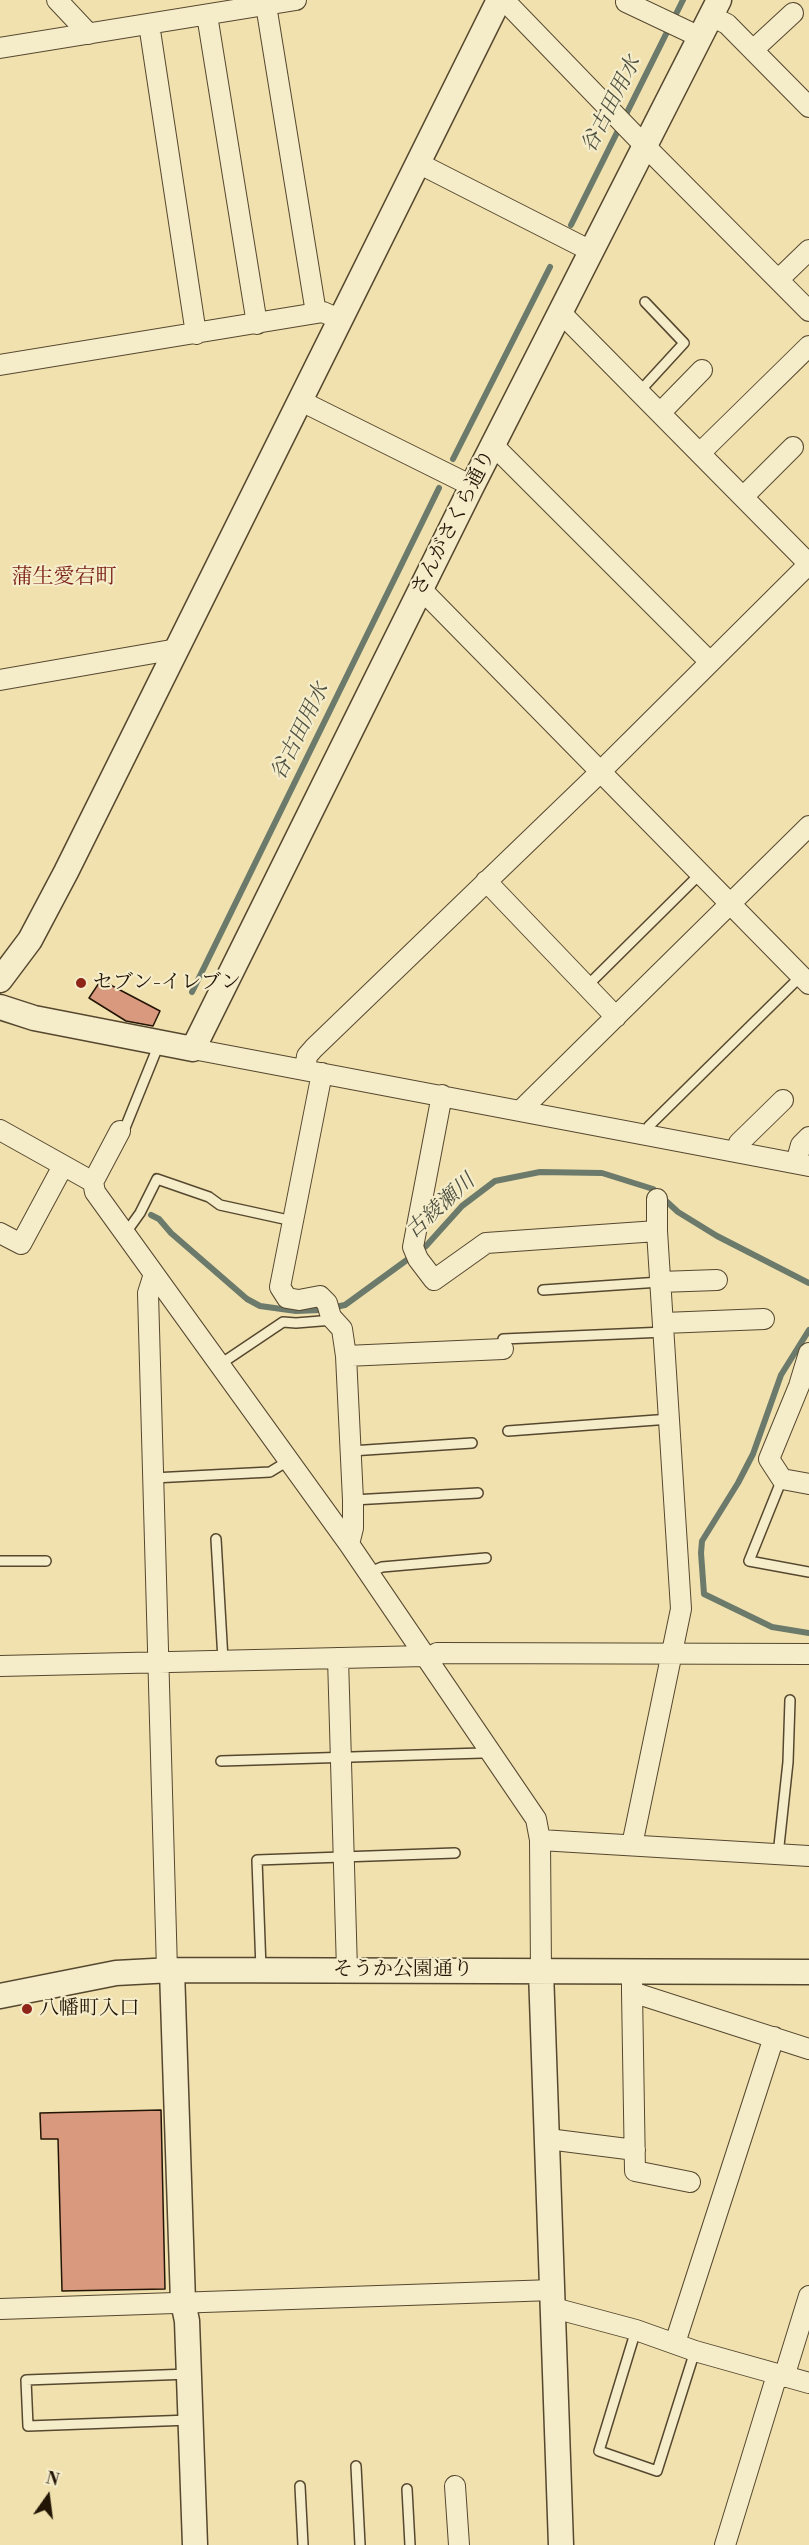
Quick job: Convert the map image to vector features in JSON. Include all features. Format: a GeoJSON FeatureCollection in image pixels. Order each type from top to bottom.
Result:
{"type":"FeatureCollection","features":[{"type":"Feature","properties":{"kind":"street"},"geometry":{"type":"LineString","coordinates":[[57,0],[89,34]]}},
{"type":"Feature","properties":{"kind":"street"},"geometry":{"type":"LineString","coordinates":[[0,48],[296,0]]}},
{"type":"Feature","properties":{"kind":"street"},"geometry":{"type":"LineString","coordinates":[[0,980],[30,940],[301,401],[499,0]]}},
{"type":"Feature","properties":{"kind":"street"},"geometry":{"type":"LineString","coordinates":[[504,0],[645,146],[809,310]]}},
{"type":"Feature","properties":{"kind":"street"},"geometry":{"type":"LineString","coordinates":[[626,2],[700,38]]}},
{"type":"Feature","properties":{"kind":"street"},"geometry":{"type":"LineString","coordinates":[[266,5],[316,313]]}},
{"type":"Feature","properties":{"kind":"street"},"geometry":{"type":"LineString","coordinates":[[715,8],[727,24],[809,106]]}},
{"type":"Feature","properties":{"kind":"street","name":"さんがさくら通り"},"geometry":{"type":"LineString","coordinates":[[193,1049],[472,486],[715,8]]}},
{"type":"Feature","properties":{"kind":"street"},"geometry":{"type":"LineString","coordinates":[[753,50],[793,13]]}},
{"type":"Feature","properties":{"kind":"street"},"geometry":{"type":"LineString","coordinates":[[207,15],[257,324]]}},
{"type":"Feature","properties":{"kind":"street"},"geometry":{"type":"LineString","coordinates":[[149,24],[196,334]]}},
{"type":"Feature","properties":{"kind":"street"},"geometry":{"type":"LineString","coordinates":[[418,164],[591,251]]}},
{"type":"Feature","properties":{"kind":"street"},"geometry":{"type":"LineString","coordinates":[[779,279],[809,250]]}},
{"type":"Feature","properties":{"kind":"street"},"geometry":{"type":"LineString","coordinates":[[0,365],[323,312],[341,320]]}},
{"type":"Feature","properties":{"kind":"street"},"geometry":{"type":"LineString","coordinates":[[349,1544],[353,1528],[353,1500],[346,1356],[342,1329],[320,1296],[299,1300],[287,1298],[280,1287],[293,1221],[314,1072],[307,1056],[617,756],[809,564],[701,452],[561,313]]}},
{"type":"Feature","properties":{"kind":"street"},"geometry":{"type":"LineString","coordinates":[[701,452],[809,346]]}},
{"type":"Feature","properties":{"kind":"street"},"geometry":{"type":"LineString","coordinates":[[661,412],[702,370]]}},
{"type":"Feature","properties":{"kind":"street"},"geometry":{"type":"LineString","coordinates":[[301,401],[472,486]]}},
{"type":"Feature","properties":{"kind":"street"},"geometry":{"type":"LineString","coordinates":[[493,445],[710,662]]}},
{"type":"Feature","properties":{"kind":"street"},"geometry":{"type":"LineString","coordinates":[[744,496],[794,447]]}},
{"type":"Feature","properties":{"kind":"street"},"geometry":{"type":"LineString","coordinates":[[421,589],[805,980]]}},
{"type":"Feature","properties":{"kind":"street"},"geometry":{"type":"LineString","coordinates":[[0,680],[177,649]]}},
{"type":"Feature","properties":{"kind":"street"},"geometry":{"type":"LineString","coordinates":[[520,1111],[809,826]]}},
{"type":"Feature","properties":{"kind":"street"},"geometry":{"type":"LineString","coordinates":[[486,881],[616,1017]]}},
{"type":"Feature","properties":{"kind":"street"},"geometry":{"type":"LineString","coordinates":[[0,1007],[34,1018],[803,1164],[801,1145],[809,1137]]}},
{"type":"Feature","properties":{"kind":"street"},"geometry":{"type":"LineString","coordinates":[[442,1095],[404,1246],[434,1280],[486,1243],[657,1231]]}},
{"type":"Feature","properties":{"kind":"street"},"geometry":{"type":"LineString","coordinates":[[737,1152],[739,1143],[783,1100]]}},
{"type":"Feature","properties":{"kind":"street"},"geometry":{"type":"LineString","coordinates":[[0,1130],[93,1182]]}},
{"type":"Feature","properties":{"kind":"street"},"geometry":{"type":"LineString","coordinates":[[120,1131],[93,1182],[95,1192],[349,1544],[536,1819],[540,1840],[541,1971],[561,2545]]}},
{"type":"Feature","properties":{"kind":"street"},"geometry":{"type":"LineString","coordinates":[[0,1233],[21,1244],[63,1166]]}},
{"type":"Feature","properties":{"kind":"street"},"geometry":{"type":"LineString","coordinates":[[632,1845],[681,1609],[665,1328],[657,1231],[657,1199]]}},
{"type":"Feature","properties":{"kind":"street"},"geometry":{"type":"LineString","coordinates":[[153,1274],[148,1293],[158,1662],[183,2302],[187,2321],[195,2545]]}},
{"type":"Feature","properties":{"kind":"street"},"geometry":{"type":"LineString","coordinates":[[660,1282],[717,1280]]}},
{"type":"Feature","properties":{"kind":"street"},"geometry":{"type":"LineString","coordinates":[[665,1328],[764,1319]]}},
{"type":"Feature","properties":{"kind":"street"},"geometry":{"type":"LineString","coordinates":[[346,1356],[503,1344]]}},
{"type":"Feature","properties":{"kind":"street"},"geometry":{"type":"LineString","coordinates":[[809,1353],[804,1387],[769,1459],[782,1479],[809,1484]]}},
{"type":"Feature","properties":{"kind":"street"},"geometry":{"type":"LineString","coordinates":[[0,1666],[426,1657],[437,1653],[809,1654]]}},
{"type":"Feature","properties":{"kind":"street"},"geometry":{"type":"LineString","coordinates":[[338,1658],[346,1970]]}},
{"type":"Feature","properties":{"kind":"street"},"geometry":{"type":"LineString","coordinates":[[540,1840],[809,1856]]}},
{"type":"Feature","properties":{"kind":"street","name":"そうか公園通り"},"geometry":{"type":"LineString","coordinates":[[0,1996],[116,1973],[170,1970],[541,1971],[632,1982],[809,1972]]}},
{"type":"Feature","properties":{"kind":"street"},"geometry":{"type":"LineString","coordinates":[[690,2182],[635,2171],[632,1982],[809,2049]]}},
{"type":"Feature","properties":{"kind":"street"},"geometry":{"type":"LineString","coordinates":[[675,2343],[774,2037]]}},
{"type":"Feature","properties":{"kind":"street"},"geometry":{"type":"LineString","coordinates":[[548,2139],[635,2150]]}},
{"type":"Feature","properties":{"kind":"street"},"geometry":{"type":"LineString","coordinates":[[725,2545],[780,2376],[809,2296]]}},
{"type":"Feature","properties":{"kind":"street"},"geometry":{"type":"LineString","coordinates":[[0,2309],[183,2302],[553,2299],[695,2351],[809,2383]]}},
{"type":"Feature","properties":{"kind":"street"},"geometry":{"type":"LineString","coordinates":[[455,2486],[459,2545]]}},
{"type":"Feature","properties":{"kind":"lane"},"geometry":{"type":"LineString","coordinates":[[640,391],[684,342],[645,302]]}},
{"type":"Feature","properties":{"kind":"lane"},"geometry":{"type":"LineString","coordinates":[[586,986],[701,873]]}},
{"type":"Feature","properties":{"kind":"lane"},"geometry":{"type":"LineString","coordinates":[[646,1135],[649,1126],[805,980]]}},
{"type":"Feature","properties":{"kind":"lane"},"geometry":{"type":"LineString","coordinates":[[120,1131],[125,1128],[160,1042]]}},
{"type":"Feature","properties":{"kind":"lane"},"geometry":{"type":"LineString","coordinates":[[125,1234],[140,1213],[157,1179],[209,1197],[220,1205],[293,1221]]}},
{"type":"Feature","properties":{"kind":"lane"},"geometry":{"type":"LineString","coordinates":[[543,1290],[660,1282]]}},
{"type":"Feature","properties":{"kind":"lane"},"geometry":{"type":"LineString","coordinates":[[219,1365],[283,1322],[296,1323],[330,1313]]}},
{"type":"Feature","properties":{"kind":"lane"},"geometry":{"type":"LineString","coordinates":[[503,1344],[665,1328]]}},
{"type":"Feature","properties":{"kind":"lane"},"geometry":{"type":"LineString","coordinates":[[508,1431],[670,1419]]}},
{"type":"Feature","properties":{"kind":"lane"},"geometry":{"type":"LineString","coordinates":[[351,1450],[472,1443]]}},
{"type":"Feature","properties":{"kind":"lane"},"geometry":{"type":"LineString","coordinates":[[153,1478],[270,1472],[288,1461]]}},
{"type":"Feature","properties":{"kind":"lane"},"geometry":{"type":"LineString","coordinates":[[782,1479],[750,1561],[809,1572]]}},
{"type":"Feature","properties":{"kind":"lane"},"geometry":{"type":"LineString","coordinates":[[353,1500],[478,1493]]}},
{"type":"Feature","properties":{"kind":"lane"},"geometry":{"type":"LineString","coordinates":[[216,1539],[223,1660]]}},
{"type":"Feature","properties":{"kind":"lane"},"geometry":{"type":"LineString","coordinates":[[368,1573],[382,1567],[486,1558]]}},
{"type":"Feature","properties":{"kind":"lane"},"geometry":{"type":"LineString","coordinates":[[0,1561],[46,1561]]}},
{"type":"Feature","properties":{"kind":"lane"},"geometry":{"type":"LineString","coordinates":[[778,1855],[788,1762],[790,1700]]}},
{"type":"Feature","properties":{"kind":"lane"},"geometry":{"type":"LineString","coordinates":[[221,1761],[482,1753],[487,1749]]}},
{"type":"Feature","properties":{"kind":"lane"},"geometry":{"type":"LineString","coordinates":[[261,1969],[257,1860],[342,1855],[455,1853]]}},
{"type":"Feature","properties":{"kind":"lane"},"geometry":{"type":"LineString","coordinates":[[636,2330],[599,2451],[657,2471],[695,2351]]}},
{"type":"Feature","properties":{"kind":"lane"},"geometry":{"type":"LineString","coordinates":[[189,2374],[26,2380],[28,2426],[190,2421]]}},
{"type":"Feature","properties":{"kind":"lane"},"geometry":{"type":"LineString","coordinates":[[356,2466],[360,2545]]}},
{"type":"Feature","properties":{"kind":"lane"},"geometry":{"type":"LineString","coordinates":[[300,2486],[303,2545]]}},
{"type":"Feature","properties":{"kind":"lane"},"geometry":{"type":"LineString","coordinates":[[407,2489],[410,2545]]}},
{"type":"Feature","properties":{"kind":"building"},"geometry":{"type":"Polygon","coordinates":[[[101,980],[160,1011],[153,1026],[126,1021],[89,998],[101,980]]]}},
{"type":"Feature","properties":{"kind":"building"},"geometry":{"type":"Polygon","coordinates":[[[161,2110],[165,2289],[62,2291],[58,2139],[41,2139],[40,2113],[161,2110]]]}},
{"type":"Feature","properties":{"kind":"waterway","name":"谷古田用水"},"geometry":{"type":"LineString","coordinates":[[571,225],[683,0]]}},
{"type":"Feature","properties":{"kind":"waterway","name":"谷古田用水"},"geometry":{"type":"LineString","coordinates":[[453,459],[550,267]]}},
{"type":"Feature","properties":{"kind":"waterway","name":"谷古田用水"},"geometry":{"type":"LineString","coordinates":[[192,992],[439,488]]}},
{"type":"Feature","properties":{"kind":"waterway","name":"古綾瀬川"},"geometry":{"type":"LineString","coordinates":[[151,1215],[159,1219],[171,1233],[247,1299],[260,1306],[296,1311],[320,1310],[345,1305],[426,1246],[462,1206],[495,1181],[540,1172],[602,1173],[653,1189],[678,1212],[717,1236],[809,1283]]}},
{"type":"Feature","properties":{"kind":"waterway","name":"古綾瀬川"},"geometry":{"type":"LineString","coordinates":[[809,1330],[781,1375],[753,1454],[702,1541],[701,1553],[704,1594],[772,1627],[809,1633]]}},
{"type":"Feature","properties":{"kind":"place","name":"セブン-イレブン"},"geometry":{"type":"Point","coordinates":[81,983]}},
{"type":"Feature","properties":{"kind":"place","name":"八幡町入口"},"geometry":{"type":"Point","coordinates":[27,2009]}},
{"type":"Feature","properties":{"kind":"district","name":"蒲生愛宕町"},"geometry":{"type":"Point","coordinates":[64,578]}}]}
